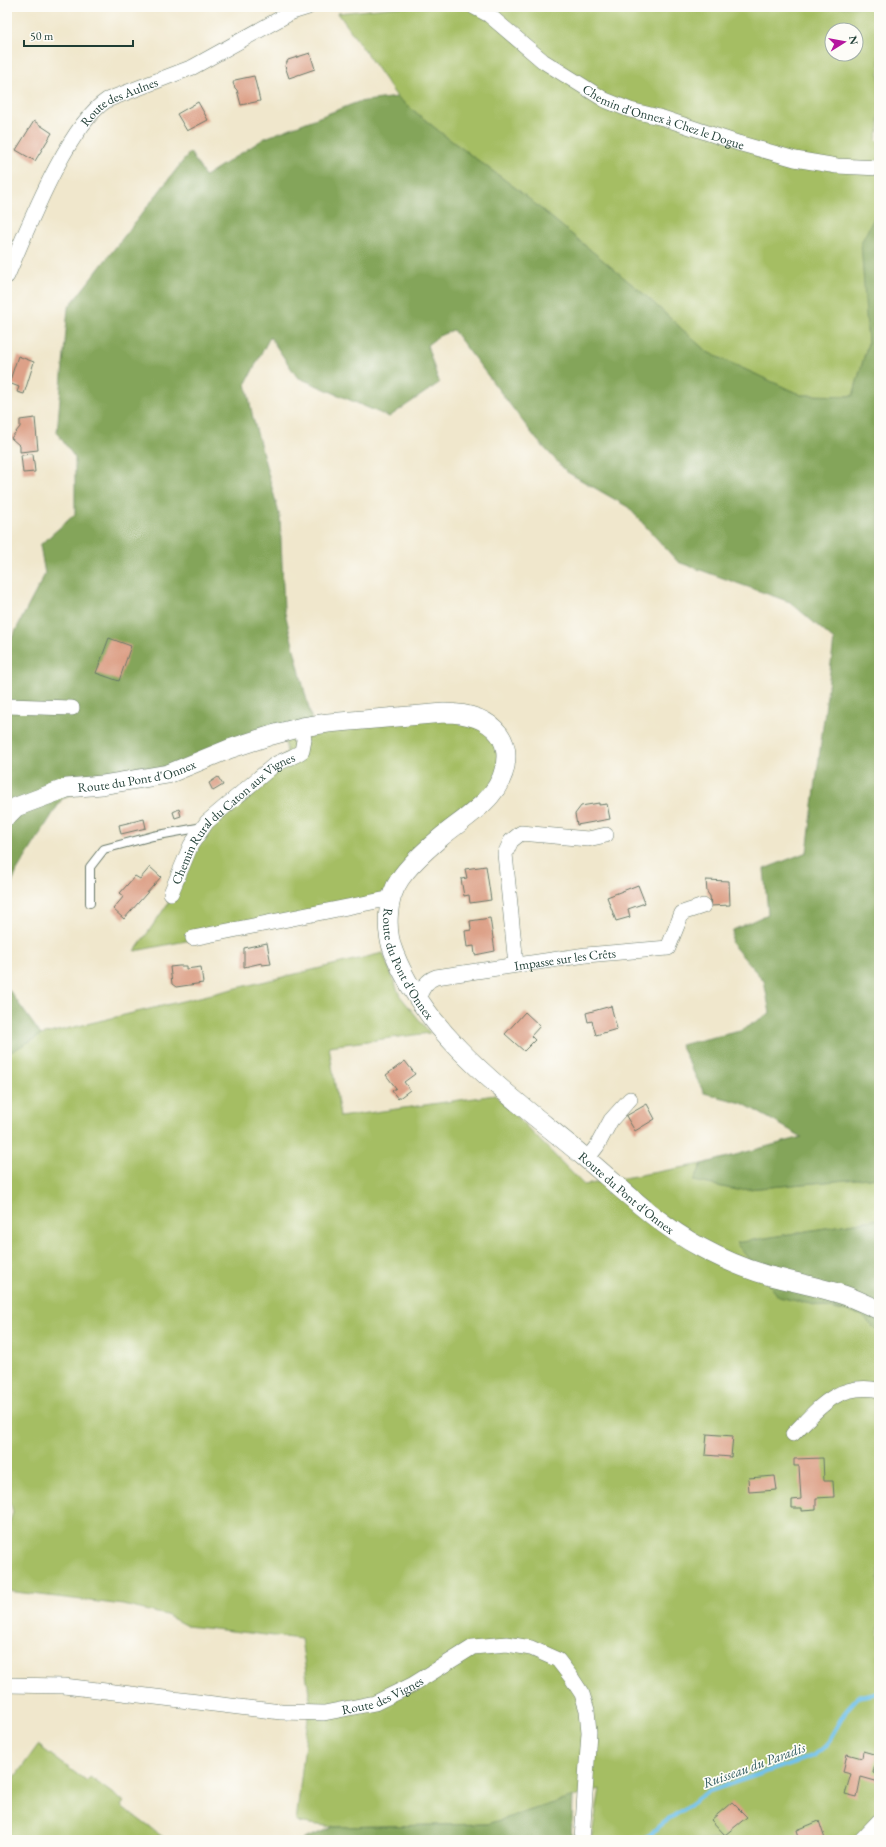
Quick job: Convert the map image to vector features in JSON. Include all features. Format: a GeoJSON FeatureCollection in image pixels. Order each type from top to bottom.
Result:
{"type":"FeatureCollection","features":[{"type":"Feature","properties":{"kind":"street","name":"Route des Aulnes"},"geometry":{"type":"LineString","coordinates":[[7,276],[37,208],[68,147],[99,105],[107,100],[193,67],[292,12],[308,7]]}},
{"type":"Feature","properties":{"kind":"street","name":"Chemin d'Onnex à Chez le Dogue"},"geometry":{"type":"LineString","coordinates":[[474,7],[489,15],[543,61],[605,100],[630,110],[663,118],[738,143],[795,159],[837,166],[879,168]]}},
{"type":"Feature","properties":{"kind":"street"},"geometry":{"type":"LineString","coordinates":[[7,706],[72,708]]}},
{"type":"Feature","properties":{"kind":"street","name":"Route du Pont d'Onnex"},"geometry":{"type":"LineString","coordinates":[[7,816],[16,807],[67,788],[102,785],[168,774],[229,749],[272,734],[302,727],[459,713],[478,718],[492,725],[502,737],[506,748],[506,763],[502,777],[494,793],[481,806],[439,839],[417,860],[399,880],[392,898],[387,923],[392,949],[403,975],[417,1000],[448,1038],[485,1074],[653,1217],[700,1247],[738,1265],[767,1275],[846,1295],[879,1310]]}},
{"type":"Feature","properties":{"kind":"street","name":"Chemin Rural du Caton aux Vignes"},"geometry":{"type":"LineString","coordinates":[[171,893],[178,880],[191,845],[204,827],[232,799],[272,766],[280,761],[293,758],[302,751],[304,740],[302,727]]}},
{"type":"Feature","properties":{"kind":"street"},"geometry":{"type":"LineString","coordinates":[[516,966],[506,854],[511,841],[521,833],[588,839],[606,835]]}},
{"type":"Feature","properties":{"kind":"street"},"geometry":{"type":"LineString","coordinates":[[194,938],[392,898]]}},
{"type":"Feature","properties":{"kind":"street","name":"Impasse sur les Crêts"},"geometry":{"type":"LineString","coordinates":[[417,1000],[424,985],[429,980],[436,977],[586,955],[668,948],[682,913],[703,906]]}},
{"type":"Feature","properties":{"kind":"street"},"geometry":{"type":"LineString","coordinates":[[586,1159],[597,1146],[611,1120],[630,1100]]}},
{"type":"Feature","properties":{"kind":"street"},"geometry":{"type":"LineString","coordinates":[[793,1434],[834,1395],[853,1390],[872,1388],[879,1390]]}},
{"type":"Feature","properties":{"kind":"street","name":"Route des Vignes"},"geometry":{"type":"LineString","coordinates":[[7,1685],[64,1686],[281,1712],[324,1713],[375,1703],[412,1685],[473,1647],[507,1644],[531,1648],[558,1660],[582,1694],[587,1710],[589,1732],[582,1840]]}},
{"type":"Feature","properties":{"kind":"street"},"geometry":{"type":"LineString","coordinates":[[861,1840],[879,1821]]}},
{"type":"Feature","properties":{"kind":"lane"},"geometry":{"type":"LineString","coordinates":[[90,903],[90,867],[104,849],[153,836],[204,827]]}},
{"type":"Feature","properties":{"kind":"green space"},"geometry":{"type":"Polygon","coordinates":[[[397,7],[879,7],[879,128],[876,139],[879,142],[879,208],[862,243],[868,343],[853,396],[801,395],[707,352],[646,296],[517,189],[445,136],[397,97],[338,13],[397,7]]]}},
{"type":"Feature","properties":{"kind":"green space"},"geometry":{"type":"Polygon","coordinates":[[[397,97],[445,136],[517,189],[646,296],[707,352],[801,395],[853,396],[868,343],[861,243],[879,208],[879,1177],[737,1190],[694,1181],[702,1164],[802,1137],[742,1103],[704,1093],[680,1045],[740,1031],[770,1013],[764,981],[731,943],[733,930],[768,914],[764,869],[807,852],[834,640],[790,602],[678,562],[628,507],[567,472],[537,440],[453,330],[439,336],[427,345],[439,383],[389,417],[297,377],[270,337],[246,383],[253,418],[280,517],[284,609],[313,725],[102,785],[62,799],[17,871],[7,896],[7,647],[45,574],[40,545],[75,514],[75,458],[57,433],[68,308],[190,152],[205,176],[265,138],[358,102],[397,97]]]}},
{"type":"Feature","properties":{"kind":"green space"},"geometry":{"type":"Polygon","coordinates":[[[444,713],[492,725],[502,777],[374,904],[135,951],[182,883],[200,836],[287,752],[283,732],[444,713]]]}},
{"type":"Feature","properties":{"kind":"green space"},"geometry":{"type":"Polygon","coordinates":[[[383,953],[400,996],[430,1033],[329,1046],[340,1117],[495,1095],[584,1185],[702,1164],[694,1181],[737,1190],[879,1177],[879,1219],[737,1243],[779,1297],[861,1315],[879,1333],[879,1840],[591,1840],[600,1789],[487,1824],[333,1827],[296,1822],[310,1700],[301,1639],[187,1626],[166,1615],[123,1605],[7,1591],[7,1530],[13,1512],[7,1490],[7,1054],[41,1035],[383,953]]]}},
{"type":"Feature","properties":{"kind":"green space"},"geometry":{"type":"Polygon","coordinates":[[[7,987],[41,1035],[7,1054],[7,987]]]}},
{"type":"Feature","properties":{"kind":"green space"},"geometry":{"type":"Polygon","coordinates":[[[879,1219],[879,1333],[861,1315],[779,1297],[736,1243],[879,1219]]]}},
{"type":"Feature","properties":{"kind":"green space"},"geometry":{"type":"Polygon","coordinates":[[[38,1745],[86,1781],[90,1777],[124,1802],[121,1806],[167,1840],[7,1840],[7,1788],[38,1745]]]}},
{"type":"Feature","properties":{"kind":"green space"},"geometry":{"type":"Polygon","coordinates":[[[573,1797],[571,1840],[302,1840],[333,1827],[487,1824],[573,1797]]]}},
{"type":"Feature","properties":{"kind":"building"},"geometry":{"type":"Polygon","coordinates":[[[310,53],[315,69],[289,78],[285,66],[288,60],[310,53]]]}},
{"type":"Feature","properties":{"kind":"building"},"geometry":{"type":"Polygon","coordinates":[[[254,76],[260,101],[241,105],[237,90],[233,83],[235,80],[254,76]]]}},
{"type":"Feature","properties":{"kind":"building"},"geometry":{"type":"Polygon","coordinates":[[[198,102],[208,120],[187,131],[177,114],[198,102]]]}},
{"type":"Feature","properties":{"kind":"building"},"geometry":{"type":"Polygon","coordinates":[[[34,121],[52,133],[35,161],[16,150],[34,121]]]}},
{"type":"Feature","properties":{"kind":"building"},"geometry":{"type":"Polygon","coordinates":[[[18,356],[34,362],[24,394],[17,392],[19,387],[9,383],[18,356]]]}},
{"type":"Feature","properties":{"kind":"building"},"geometry":{"type":"Polygon","coordinates":[[[35,418],[38,450],[20,452],[20,446],[11,438],[20,427],[20,420],[35,418]]]}},
{"type":"Feature","properties":{"kind":"building"},"geometry":{"type":"Polygon","coordinates":[[[33,454],[35,472],[23,473],[21,455],[33,454]]]}},
{"type":"Feature","properties":{"kind":"building"},"geometry":{"type":"Polygon","coordinates":[[[109,638],[131,646],[119,681],[96,673],[109,638]]]}},
{"type":"Feature","properties":{"kind":"building"},"geometry":{"type":"Polygon","coordinates":[[[218,777],[223,785],[213,791],[209,783],[218,777]]]}},
{"type":"Feature","properties":{"kind":"building"},"geometry":{"type":"Polygon","coordinates":[[[599,803],[599,805],[607,804],[610,819],[577,825],[575,814],[581,806],[599,803]]]}},
{"type":"Feature","properties":{"kind":"building"},"geometry":{"type":"Polygon","coordinates":[[[179,809],[181,816],[175,818],[173,812],[179,809]]]}},
{"type":"Feature","properties":{"kind":"building"},"geometry":{"type":"Polygon","coordinates":[[[144,819],[146,828],[121,834],[119,825],[144,819]]]}},
{"type":"Feature","properties":{"kind":"building"},"geometry":{"type":"Polygon","coordinates":[[[486,866],[491,900],[470,903],[469,895],[464,896],[461,879],[467,878],[465,869],[486,866]]]}},
{"type":"Feature","properties":{"kind":"building"},"geometry":{"type":"Polygon","coordinates":[[[150,867],[161,877],[124,919],[113,909],[124,896],[120,893],[135,876],[140,879],[150,867]]]}},
{"type":"Feature","properties":{"kind":"building"},"geometry":{"type":"Polygon","coordinates":[[[706,880],[729,881],[730,905],[711,906],[710,896],[707,892],[706,880]]]}},
{"type":"Feature","properties":{"kind":"building"},"geometry":{"type":"Polygon","coordinates":[[[638,885],[645,903],[628,909],[630,917],[616,921],[607,897],[638,885]]]}},
{"type":"Feature","properties":{"kind":"building"},"geometry":{"type":"Polygon","coordinates":[[[490,918],[495,951],[475,955],[474,946],[467,947],[465,931],[471,930],[470,921],[490,918]]]}},
{"type":"Feature","properties":{"kind":"building"},"geometry":{"type":"Polygon","coordinates":[[[267,943],[271,964],[262,965],[262,963],[244,967],[244,948],[267,943]]]}},
{"type":"Feature","properties":{"kind":"building"},"geometry":{"type":"Polygon","coordinates":[[[186,966],[186,969],[201,967],[203,983],[176,987],[172,984],[170,967],[186,966]]]}},
{"type":"Feature","properties":{"kind":"building"},"geometry":{"type":"Polygon","coordinates":[[[611,1006],[617,1029],[596,1035],[592,1021],[588,1022],[586,1013],[611,1006]]]}},
{"type":"Feature","properties":{"kind":"building"},"geometry":{"type":"Polygon","coordinates":[[[525,1012],[540,1026],[531,1036],[535,1040],[524,1051],[505,1034],[525,1012]]]}},
{"type":"Feature","properties":{"kind":"building"},"geometry":{"type":"Polygon","coordinates":[[[405,1061],[415,1074],[404,1082],[410,1090],[398,1099],[392,1091],[396,1088],[386,1075],[405,1061]]]}},
{"type":"Feature","properties":{"kind":"building"},"geometry":{"type":"Polygon","coordinates":[[[647,1104],[655,1119],[635,1131],[626,1116],[647,1104]]]}},
{"type":"Feature","properties":{"kind":"building"},"geometry":{"type":"Polygon","coordinates":[[[707,1434],[733,1436],[731,1457],[705,1455],[707,1434]]]}},
{"type":"Feature","properties":{"kind":"building"},"geometry":{"type":"Polygon","coordinates":[[[823,1458],[824,1481],[833,1481],[834,1497],[816,1498],[816,1510],[802,1511],[802,1508],[792,1508],[792,1500],[801,1499],[799,1466],[794,1466],[794,1459],[823,1458]]]}},
{"type":"Feature","properties":{"kind":"building"},"geometry":{"type":"Polygon","coordinates":[[[775,1476],[777,1490],[749,1492],[748,1478],[775,1476]]]}},
{"type":"Feature","properties":{"kind":"building"},"geometry":{"type":"Polygon","coordinates":[[[863,1751],[877,1755],[873,1773],[879,1775],[879,1782],[861,1777],[857,1797],[845,1794],[851,1774],[843,1772],[847,1754],[862,1758],[863,1751]]]}},
{"type":"Feature","properties":{"kind":"building"},"geometry":{"type":"Polygon","coordinates":[[[732,1802],[747,1817],[725,1835],[711,1820],[732,1802]]]}},
{"type":"Feature","properties":{"kind":"building"},"geometry":{"type":"Polygon","coordinates":[[[819,1821],[825,1839],[800,1840],[797,1830],[819,1821]]]}},
{"type":"Feature","properties":{"kind":"waterway","name":"Ruisseau du Paradis"},"geometry":{"type":"LineString","coordinates":[[645,1840],[658,1827],[709,1791],[813,1756],[825,1747],[847,1709],[858,1697],[879,1692]]}}]}
